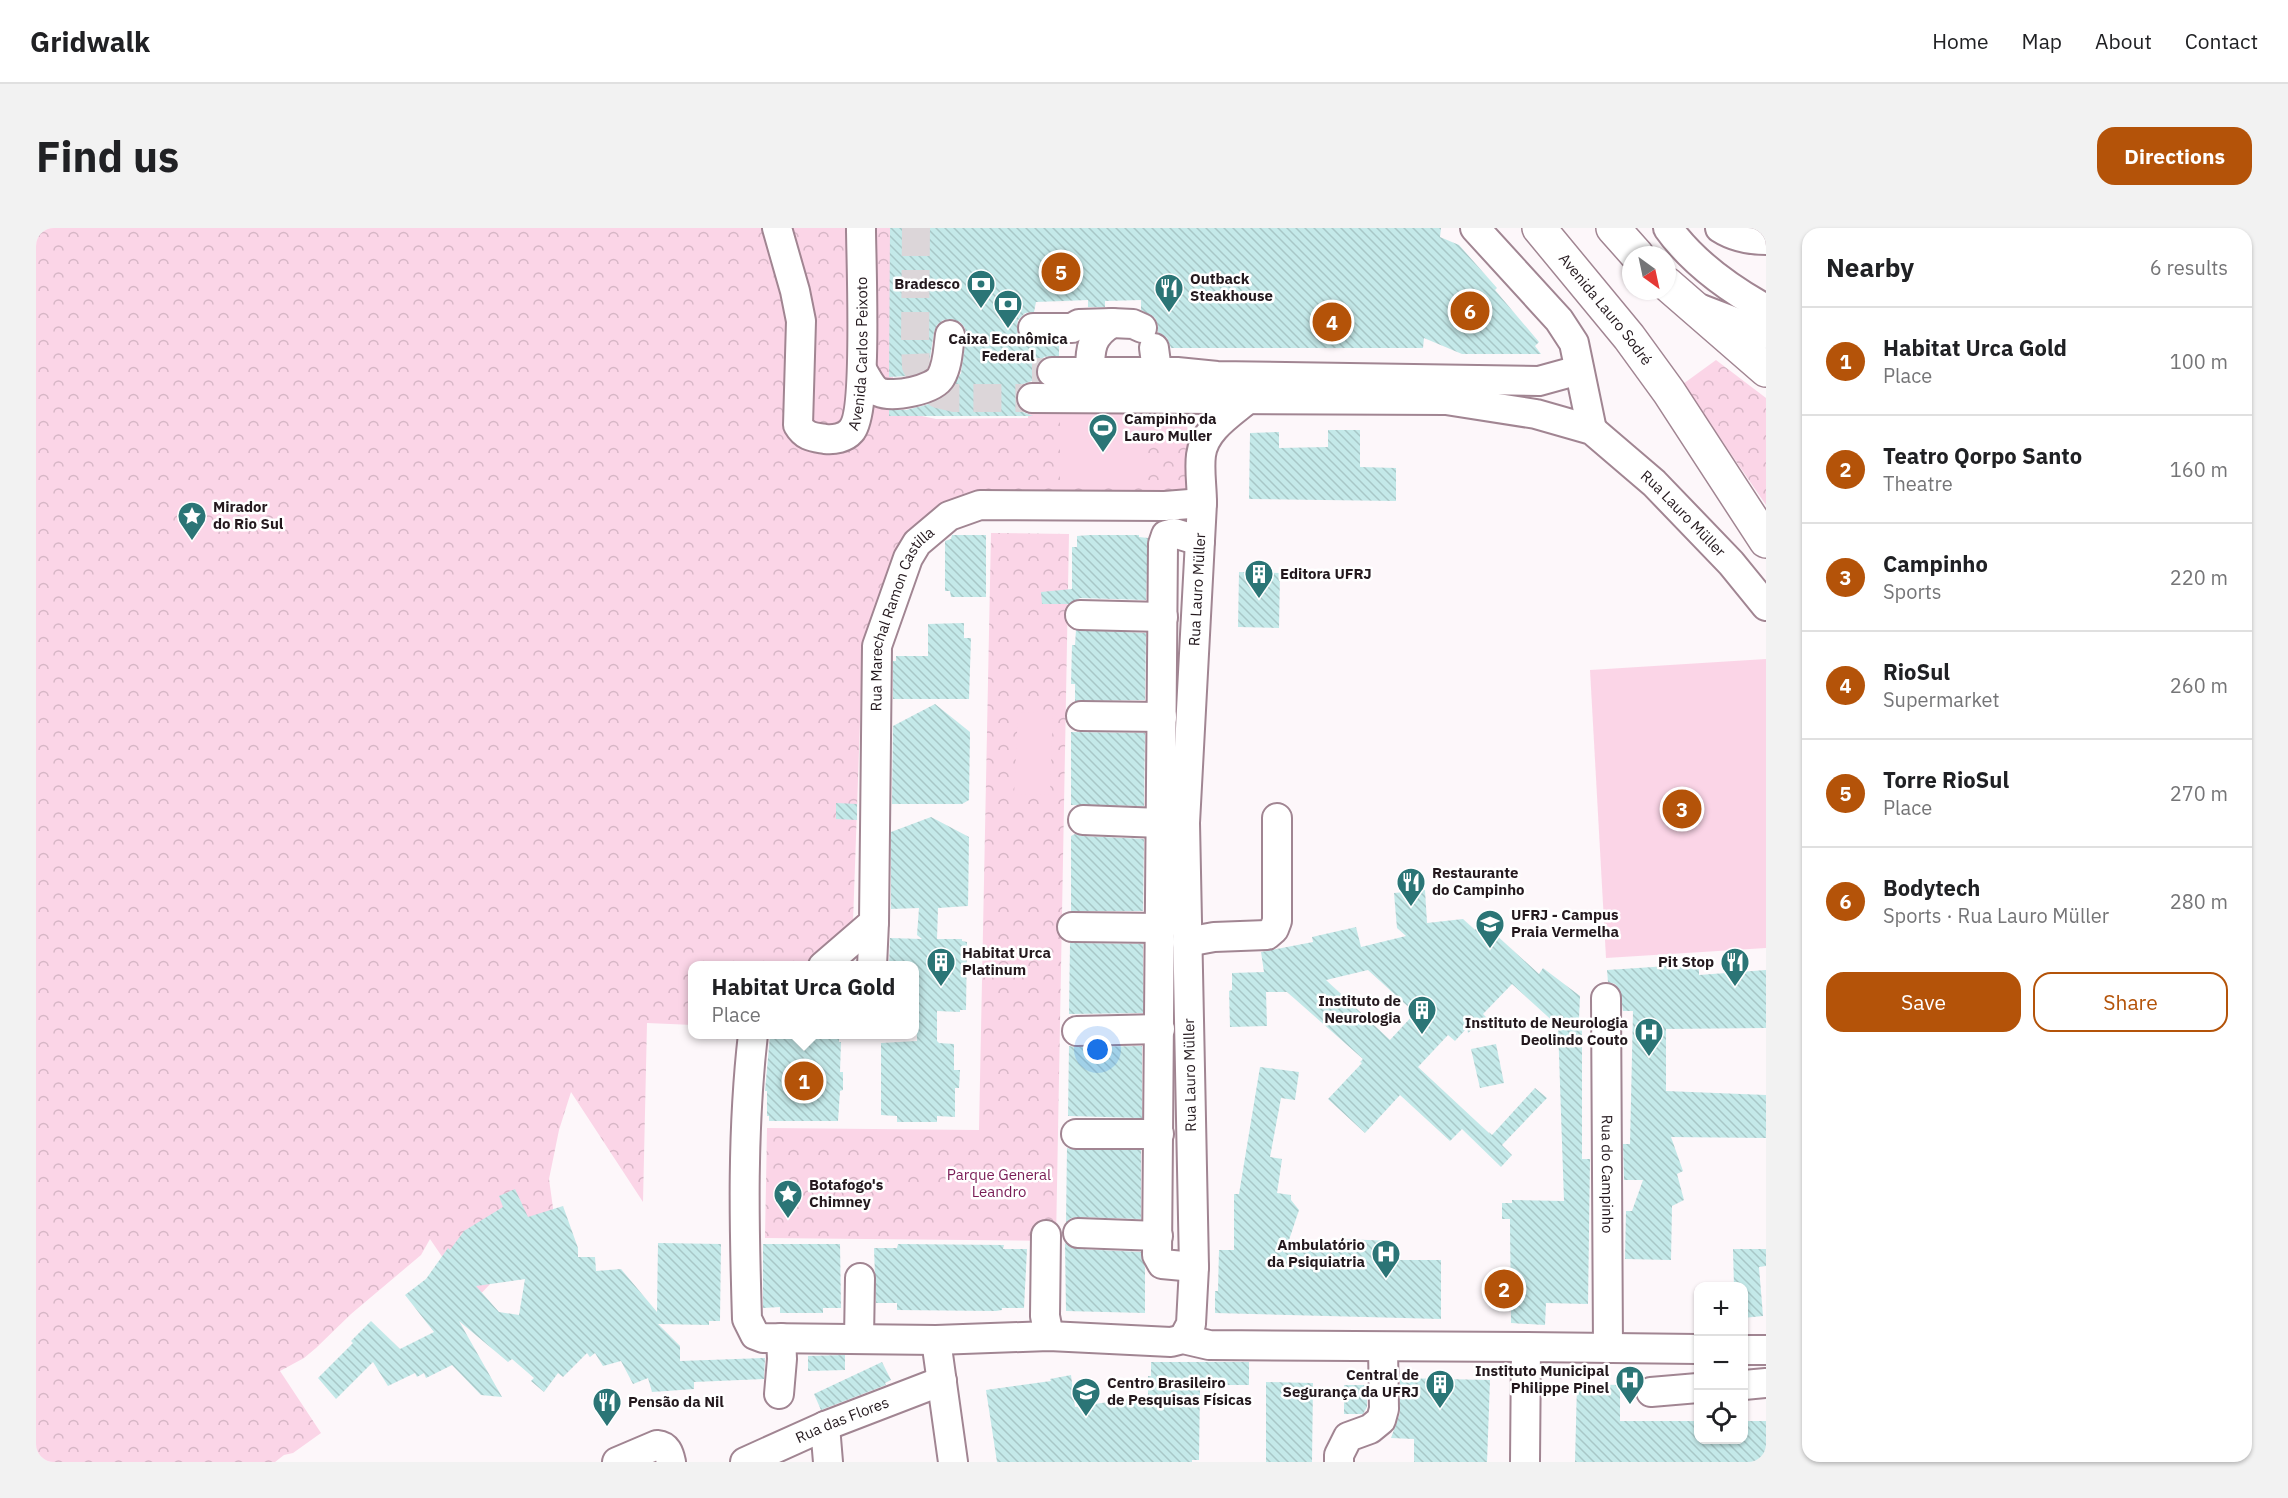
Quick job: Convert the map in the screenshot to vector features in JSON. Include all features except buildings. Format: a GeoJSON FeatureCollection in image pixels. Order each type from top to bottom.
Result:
{"type":"FeatureCollection","features":[{"type":"Feature","properties":{"kind":"highway","name":"Avenida Lauro Sodré"},"geometry":{"type":"LineString","coordinates":[[1539,228],[1629,337],[1669,392],[1766,541]]}},
{"type":"Feature","properties":{"kind":"highway"},"geometry":{"type":"LineString","coordinates":[[1613,228],[1629,246]]}},
{"type":"Feature","properties":{"kind":"highway"},"geometry":{"type":"LineString","coordinates":[[1676,292],[1766,370]]}},
{"type":"Feature","properties":{"kind":"street","name":"Avenida Carlos Peixoto"},"geometry":{"type":"LineString","coordinates":[[777,228],[801,321],[798,425],[809,437],[831,439],[842,437],[851,431],[857,420],[862,370],[861,228]]}},
{"type":"Feature","properties":{"kind":"street"},"geometry":{"type":"LineString","coordinates":[[1475,228],[1564,327],[1574,343],[1592,430]]}},
{"type":"Feature","properties":{"kind":"street"},"geometry":{"type":"LineString","coordinates":[[1668,228],[1682,249],[1716,278],[1766,309]]}},
{"type":"Feature","properties":{"kind":"street"},"geometry":{"type":"LineString","coordinates":[[1720,228],[1730,234],[1753,240],[1766,240]]}},
{"type":"Feature","properties":{"kind":"street"},"geometry":{"type":"LineString","coordinates":[[1693,306],[1766,334]]}},
{"type":"Feature","properties":{"kind":"street"},"geometry":{"type":"LineString","coordinates":[[1112,323],[1146,357],[1157,356]]}},
{"type":"Feature","properties":{"kind":"street"},"geometry":{"type":"LineString","coordinates":[[1090,360],[1099,334],[1112,323]]}},
{"type":"Feature","properties":{"kind":"street"},"geometry":{"type":"LineString","coordinates":[[1033,328],[1072,328],[1079,324],[1133,324],[1157,356]]}},
{"type":"Feature","properties":{"kind":"street"},"geometry":{"type":"LineString","coordinates":[[1072,328],[1081,335],[1090,360]]}},
{"type":"Feature","properties":{"kind":"street"},"geometry":{"type":"LineString","coordinates":[[862,370],[879,392],[891,394],[928,387],[941,377],[946,364],[940,335]]}},
{"type":"Feature","properties":{"kind":"street"},"geometry":{"type":"LineString","coordinates":[[1052,372],[1090,360],[1157,356]]}},
{"type":"Feature","properties":{"kind":"street","name":"Rua Lauro Müller"},"geometry":{"type":"LineString","coordinates":[[1157,356],[1216,387],[1248,399],[1539,381],[1579,370]]}},
{"type":"Feature","properties":{"kind":"street"},"geometry":{"type":"LineString","coordinates":[[1536,414],[1539,381]]}},
{"type":"Feature","properties":{"kind":"street","name":"Rua Lauro Müller"},"geometry":{"type":"LineString","coordinates":[[1032,398],[1216,387],[1418,390],[1536,414],[1592,430],[1654,483],[1731,563],[1766,606]]}},
{"type":"Feature","properties":{"kind":"street","name":"Rua Lauro Müller"},"geometry":{"type":"LineString","coordinates":[[1183,1339],[1191,1324],[1194,1267],[1185,823],[1203,502],[1201,455],[1205,441],[1217,425],[1248,399]]}},
{"type":"Feature","properties":{"kind":"street","name":"Rua Marechal Ramon Castilla"},"geometry":{"type":"LineString","coordinates":[[872,961],[877,646],[908,558],[917,543],[949,516],[981,505],[1165,506],[1203,502]]}},
{"type":"Feature","properties":{"kind":"street"},"geometry":{"type":"LineString","coordinates":[[1194,1267],[1162,1264],[1158,1260],[1161,823],[1164,544],[1166,535],[1174,533],[1200,541]]}},
{"type":"Feature","properties":{"kind":"street"},"geometry":{"type":"LineString","coordinates":[[1080,615],[1163,616]]}},
{"type":"Feature","properties":{"kind":"street"},"geometry":{"type":"LineString","coordinates":[[1081,716],[1162,717]]}},
{"type":"Feature","properties":{"kind":"street"},"geometry":{"type":"LineString","coordinates":[[1187,942],[1214,937],[1267,935],[1274,929],[1277,921],[1277,818]]}},
{"type":"Feature","properties":{"kind":"street"},"geometry":{"type":"LineString","coordinates":[[1083,820],[1161,823]]}},
{"type":"Feature","properties":{"kind":"street"},"geometry":{"type":"LineString","coordinates":[[829,961],[874,922]]}},
{"type":"Feature","properties":{"kind":"street"},"geometry":{"type":"LineString","coordinates":[[1072,927],[1161,928]]}},
{"type":"Feature","properties":{"kind":"street","name":"Rua do Campinho"},"geometry":{"type":"LineString","coordinates":[[1606,998],[1608,1348]]}},
{"type":"Feature","properties":{"kind":"street"},"geometry":{"type":"LineString","coordinates":[[1077,1031],[1160,1029]]}},
{"type":"Feature","properties":{"kind":"street"},"geometry":{"type":"LineString","coordinates":[[753,1039],[747,1089],[743,1196],[747,1319],[768,1337],[782,1359],[779,1394]]}},
{"type":"Feature","properties":{"kind":"street"},"geometry":{"type":"LineString","coordinates":[[1076,1134],[1159,1134]]}},
{"type":"Feature","properties":{"kind":"street"},"geometry":{"type":"LineString","coordinates":[[1078,1233],[1158,1236]]}},
{"type":"Feature","properties":{"kind":"street"},"geometry":{"type":"LineString","coordinates":[[1046,1235],[1045,1316],[1049,1336]]}},
{"type":"Feature","properties":{"kind":"street"},"geometry":{"type":"LineString","coordinates":[[859,1339],[861,1278]]}},
{"type":"Feature","properties":{"kind":"street"},"geometry":{"type":"LineString","coordinates":[[768,1337],[936,1340],[1049,1336],[1171,1342],[1183,1339],[1209,1345],[1694,1349]]}},
{"type":"Feature","properties":{"kind":"street"},"geometry":{"type":"LineString","coordinates":[[936,1340],[953,1462]]}},
{"type":"Feature","properties":{"kind":"street"},"geometry":{"type":"LineString","coordinates":[[1339,1462],[1339,1455],[1348,1437],[1370,1429],[1381,1420],[1384,1409],[1383,1347]]}},
{"type":"Feature","properties":{"kind":"street"},"geometry":{"type":"LineString","coordinates":[[1525,1462],[1526,1347]]}},
{"type":"Feature","properties":{"kind":"street"},"geometry":{"type":"LineString","coordinates":[[1748,1350],[1766,1350]]}},
{"type":"Feature","properties":{"kind":"street","name":"Rua das Flores"},"geometry":{"type":"LineString","coordinates":[[745,1462],[825,1426],[942,1381]]}},
{"type":"Feature","properties":{"kind":"street"},"geometry":{"type":"LineString","coordinates":[[1748,1385],[1766,1383]]}},
{"type":"Feature","properties":{"kind":"street"},"geometry":{"type":"LineString","coordinates":[[1652,1392],[1694,1388]]}},
{"type":"Feature","properties":{"kind":"street"},"geometry":{"type":"LineString","coordinates":[[825,1426],[828,1462]]}},
{"type":"Feature","properties":{"kind":"street"},"geometry":{"type":"LineString","coordinates":[[617,1462],[657,1445],[667,1454]]}},
{"type":"Feature","properties":{"kind":"green space"},"geometry":{"type":"Polygon","coordinates":[[[36,228],[893,228],[893,402],[898,411],[936,419],[1028,418],[1028,406],[1174,413],[1181,419],[1186,425],[1192,443],[1190,498],[955,497],[939,509],[862,665],[853,923],[821,961],[688,961],[688,1025],[647,1023],[643,1202],[571,1092],[559,1130],[549,1179],[553,1208],[552,1219],[473,1302],[430,1239],[421,1255],[351,1314],[316,1348],[304,1358],[280,1371],[321,1433],[293,1453],[284,1455],[275,1462],[36,1462],[36,228]]]}},
{"type":"Feature","properties":{"kind":"green space"},"geometry":{"type":"Polygon","coordinates":[[[1716,360],[1766,398],[1766,505],[1683,384],[1716,360]]]}},
{"type":"Feature","properties":{"kind":"green space","name":"Campinho da Lauro Muller"},"geometry":{"type":"Polygon","coordinates":[[[1060,419],[1146,419],[1146,488],[1060,488],[1060,419]]]}},
{"type":"Feature","properties":{"kind":"green space","name":"Parque General Leandro"},"geometry":{"type":"Polygon","coordinates":[[[991,533],[1069,534],[1056,1241],[765,1238],[767,1128],[979,1130],[991,533]]]}},
{"type":"Feature","properties":{"kind":"green space"},"geometry":{"type":"Polygon","coordinates":[[[1766,659],[1766,948],[1606,958],[1590,670],[1766,659]]]}},
{"type":"Feature","properties":{"kind":"green space"},"geometry":{"type":"Polygon","coordinates":[[[1053,711],[1050,794],[1014,795],[1018,713],[1053,711]]]}},
{"type":"Feature","properties":{"kind":"tunnel"},"geometry":{"type":"LineString","coordinates":[[916,228],[916,366],[924,381],[938,394],[955,398],[1032,398]]}},
{"type":"Feature","properties":{"kind":"tunnel"},"geometry":{"type":"LineString","coordinates":[[1032,372],[1052,372]]}},
{"type":"Feature","properties":{"kind":"place","name":"Torre RioSul"},"geometry":{"type":"Point","coordinates":[1061,272]}},
{"type":"Feature","properties":{"kind":"place","name":"Bradesco"},"geometry":{"type":"Point","coordinates":[981,310]}},
{"type":"Feature","properties":{"kind":"place","name":"Bodytech"},"geometry":{"type":"Point","coordinates":[1470,311]}},
{"type":"Feature","properties":{"kind":"place","name":"Outback Steakhouse"},"geometry":{"type":"Point","coordinates":[1169,314]}},
{"type":"Feature","properties":{"kind":"place","name":"RioSul"},"geometry":{"type":"Point","coordinates":[1332,322]}},
{"type":"Feature","properties":{"kind":"place","name":"Caixa Econômica Federal"},"geometry":{"type":"Point","coordinates":[1008,330]}},
{"type":"Feature","properties":{"kind":"place","name":"Campinho da Lauro Muller"},"geometry":{"type":"Point","coordinates":[1103,454]}},
{"type":"Feature","properties":{"kind":"place","name":"Mirador do Rio Sul"},"geometry":{"type":"Point","coordinates":[192,542]}},
{"type":"Feature","properties":{"kind":"place","name":"Editora UFRJ"},"geometry":{"type":"Point","coordinates":[1259,600]}},
{"type":"Feature","properties":{"kind":"place","name":"Campinho"},"geometry":{"type":"Point","coordinates":[1682,809]}},
{"type":"Feature","properties":{"kind":"place","name":"Restaurante do Campinho"},"geometry":{"type":"Point","coordinates":[1411,908]}},
{"type":"Feature","properties":{"kind":"place","name":"UFRJ - Campus Praia Vermelha"},"geometry":{"type":"Point","coordinates":[1490,950]}},
{"type":"Feature","properties":{"kind":"place","name":"Habitat Urca Platinum"},"geometry":{"type":"Point","coordinates":[941,988]}},
{"type":"Feature","properties":{"kind":"place","name":"Pit Stop"},"geometry":{"type":"Point","coordinates":[1735,988]}},
{"type":"Feature","properties":{"kind":"place","name":"Instituto de Neurologia"},"geometry":{"type":"Point","coordinates":[1422,1036]}},
{"type":"Feature","properties":{"kind":"place","name":"Instituto de Neurologia Deolindo Couto"},"geometry":{"type":"Point","coordinates":[1649,1058]}},
{"type":"Feature","properties":{"kind":"place","name":"Habitat Urca Gold"},"geometry":{"type":"Point","coordinates":[804,1081]}},
{"type":"Feature","properties":{"kind":"place","name":"Botafogo's Chimney"},"geometry":{"type":"Point","coordinates":[788,1220]}},
{"type":"Feature","properties":{"kind":"place","name":"Ambulatório da Psiquiatria"},"geometry":{"type":"Point","coordinates":[1386,1280]}},
{"type":"Feature","properties":{"kind":"place","name":"Teatro Qorpo Santo"},"geometry":{"type":"Point","coordinates":[1504,1289]}},
{"type":"Feature","properties":{"kind":"place","name":"Instituto Municipal Philippe Pinel"},"geometry":{"type":"Point","coordinates":[1630,1406]}},
{"type":"Feature","properties":{"kind":"place","name":"Central de Segurança da UFRJ"},"geometry":{"type":"Point","coordinates":[1440,1410]}},
{"type":"Feature","properties":{"kind":"place","name":"Centro Brasileiro de Pesquisas Físicas"},"geometry":{"type":"Point","coordinates":[1086,1418]}},
{"type":"Feature","properties":{"kind":"place","name":"Pensão da Nil"},"geometry":{"type":"Point","coordinates":[607,1428]}}]}
